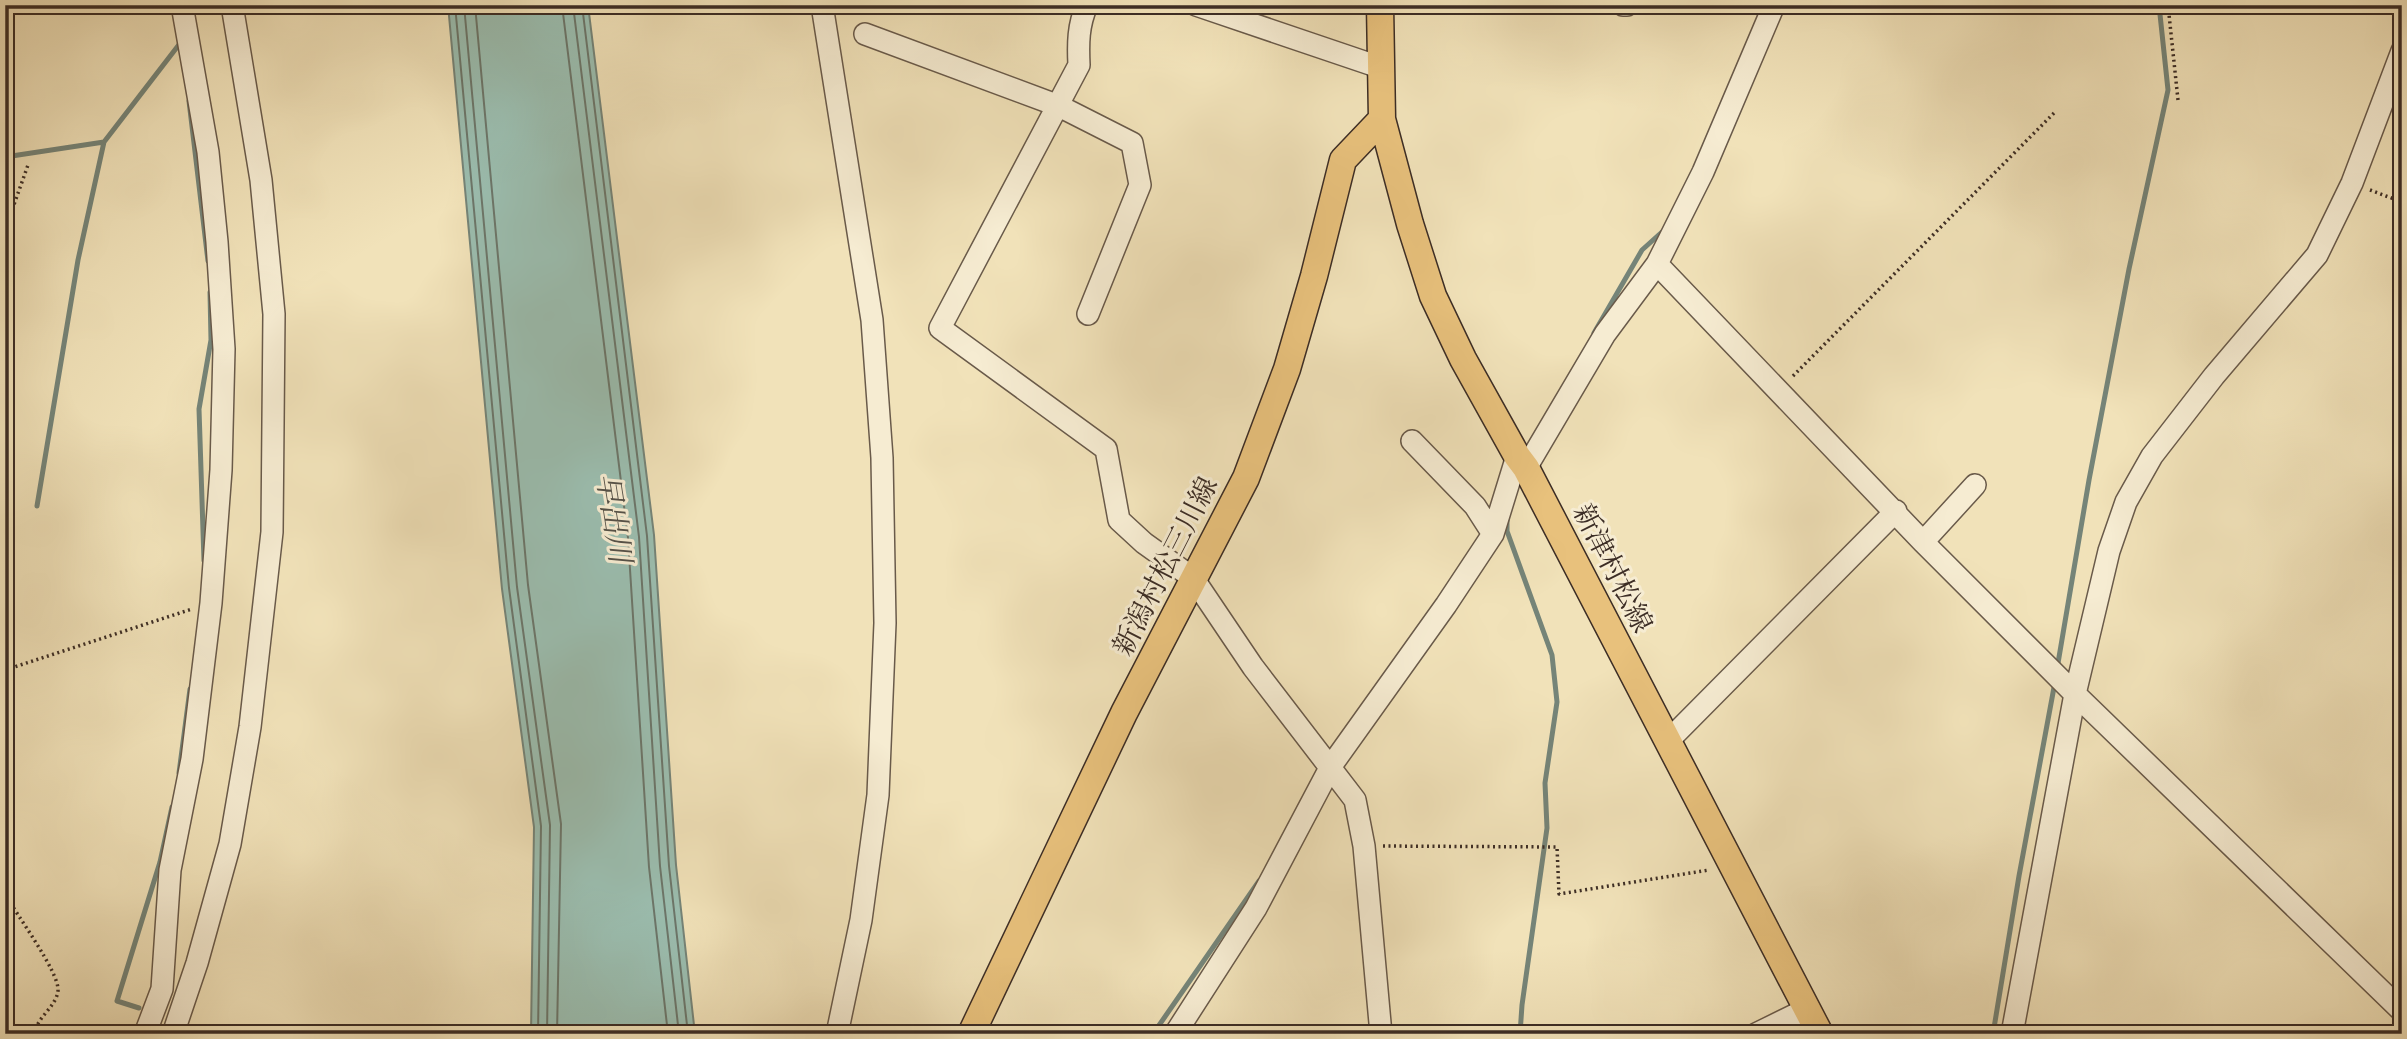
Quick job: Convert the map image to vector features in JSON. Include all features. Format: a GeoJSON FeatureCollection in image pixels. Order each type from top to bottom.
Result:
{"type":"FeatureCollection","features":[{"type":"Feature","properties":{"kind":"main road","name":"新津村松線"},"geometry":{"type":"LineString","coordinates":[[1380,5],[1382,119],[1410,224],[1433,296],[1820,1034]]}},
{"type":"Feature","properties":{"kind":"main road","name":"新潟村松三川線"},"geometry":{"type":"LineString","coordinates":[[971,1034],[1124,713],[1246,478],[1287,369],[1343,160],[1382,119]]}},
{"type":"Feature","properties":{"kind":"street"},"geometry":{"type":"LineString","coordinates":[[145,1034],[162,989],[170,870],[192,759],[210,612],[221,470],[223,349],[217,242],[208,152],[182,5]]}},
{"type":"Feature","properties":{"kind":"street"},"geometry":{"type":"LineString","coordinates":[[173,1034],[197,963],[230,844],[250,727],[272,532],[274,314],[261,180],[232,5]]}},
{"type":"Feature","properties":{"kind":"street"},"geometry":{"type":"LineString","coordinates":[[822,5],[872,320],[882,458],[885,609],[878,795],[861,920],[837,1034]]}},
{"type":"Feature","properties":{"kind":"street"},"geometry":{"type":"LineString","coordinates":[[1087,5],[1081,18],[1079,65],[940,328],[1106,449],[1119,520],[1144,543],[1193,579],[1253,667],[1355,800],[1364,846],[1381,1034]]}},
{"type":"Feature","properties":{"kind":"street"},"geometry":{"type":"LineString","coordinates":[[1196,5],[1382,68]]}},
{"type":"Feature","properties":{"kind":"street"},"geometry":{"type":"LineString","coordinates":[[1175,1034],[1256,908],[1331,766],[1446,605],[1493,534],[1521,462],[1605,334],[1657,264],[1703,172],[1774,5]]}},
{"type":"Feature","properties":{"kind":"street"},"geometry":{"type":"LineString","coordinates":[[865,34],[1059,106],[1132,143],[1140,185],[1088,314]]}},
{"type":"Feature","properties":{"kind":"street"},"geometry":{"type":"LineString","coordinates":[[2012,1034],[2075,694],[2109,551],[2126,502],[2152,456],[2206,386],[2317,255],[2352,183],[2402,51]]}},
{"type":"Feature","properties":{"kind":"street"},"geometry":{"type":"LineString","coordinates":[[1657,264],[1923,542],[2075,694],[2402,1011]]}},
{"type":"Feature","properties":{"kind":"street"},"geometry":{"type":"LineString","coordinates":[[1412,441],[1475,506],[1493,534]]}},
{"type":"Feature","properties":{"kind":"street"},"geometry":{"type":"LineString","coordinates":[[1923,542],[1975,485]]}},
{"type":"Feature","properties":{"kind":"street"},"geometry":{"type":"LineString","coordinates":[[1668,741],[1896,511]]}},
{"type":"Feature","properties":{"kind":"street"},"geometry":{"type":"LineString","coordinates":[[1756,1034],[1807,1009]]}},
{"type":"Feature","properties":{"kind":"path"},"geometry":{"type":"LineString","coordinates":[[2168,5],[2178,100]]}},
{"type":"Feature","properties":{"kind":"path"},"geometry":{"type":"LineString","coordinates":[[1779,391],[2055,112]]}},
{"type":"Feature","properties":{"kind":"path"},"geometry":{"type":"LineString","coordinates":[[5,230],[28,165]]}},
{"type":"Feature","properties":{"kind":"path"},"geometry":{"type":"LineString","coordinates":[[2352,183],[2402,202]]}},
{"type":"Feature","properties":{"kind":"path"},"geometry":{"type":"LineString","coordinates":[[5,670],[189,610]]}},
{"type":"Feature","properties":{"kind":"path"},"geometry":{"type":"LineString","coordinates":[[1364,846],[1557,847],[1559,894],[1732,866]]}},
{"type":"Feature","properties":{"kind":"path"},"geometry":{"type":"LineString","coordinates":[[5,894],[53,972],[58,989],[34,1034]]}},
{"type":"Feature","properties":{"kind":"water","name":"早出川"},"geometry":{"type":"Polygon","coordinates":[[[448,5],[588,5],[654,535],[676,865],[695,1034],[531,1034],[534,827],[502,589],[448,5]]]}},
{"type":"Feature","properties":{"kind":"waterway"},"geometry":{"type":"LineString","coordinates":[[2057,669],[2129,269],[2168,90],[2159,5]]}},
{"type":"Feature","properties":{"kind":"waterway"},"geometry":{"type":"LineString","coordinates":[[37,506],[78,260],[104,142],[181,42]]}},
{"type":"Feature","properties":{"kind":"waterway"},"geometry":{"type":"LineString","coordinates":[[189,101],[208,261]]}},
{"type":"Feature","properties":{"kind":"waterway"},"geometry":{"type":"LineString","coordinates":[[5,157],[104,142]]}},
{"type":"Feature","properties":{"kind":"waterway"},"geometry":{"type":"LineString","coordinates":[[1594,333],[1642,250],[1662,232]]}},
{"type":"Feature","properties":{"kind":"waterway"},"geometry":{"type":"LineString","coordinates":[[204,561],[199,409],[211,340],[210,292]]}},
{"type":"Feature","properties":{"kind":"waterway"},"geometry":{"type":"LineString","coordinates":[[1507,519],[1507,531],[1552,655],[1557,702],[1545,783],[1547,828],[1520,1034]]}},
{"type":"Feature","properties":{"kind":"waterway"},"geometry":{"type":"LineString","coordinates":[[1993,1034],[2055,682]]}},
{"type":"Feature","properties":{"kind":"waterway"},"geometry":{"type":"LineString","coordinates":[[179,773],[190,689]]}},
{"type":"Feature","properties":{"kind":"waterway"},"geometry":{"type":"LineString","coordinates":[[139,1008],[117,1001],[160,862],[172,807]]}},
{"type":"Feature","properties":{"kind":"waterway"},"geometry":{"type":"LineString","coordinates":[[1153,1034],[1259,881]]}}]}
